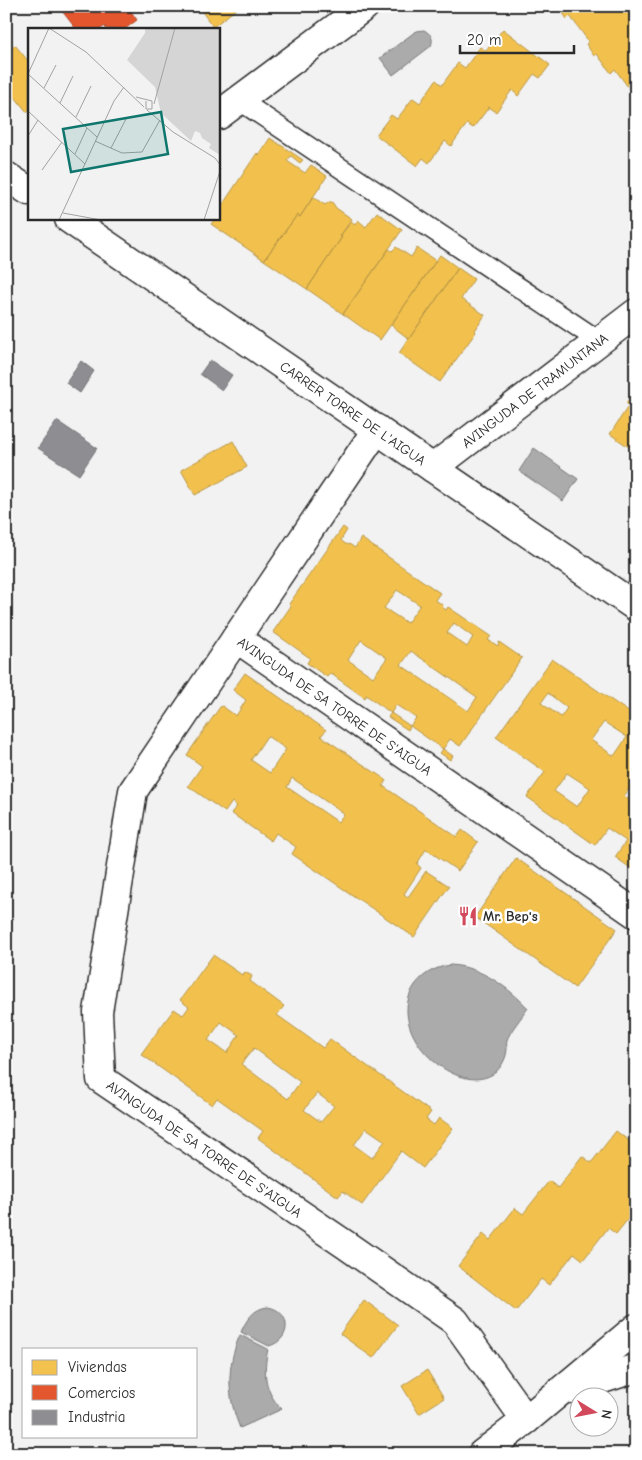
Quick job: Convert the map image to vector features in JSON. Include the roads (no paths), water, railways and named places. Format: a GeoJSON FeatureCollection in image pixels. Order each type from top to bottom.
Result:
{"type":"FeatureCollection","features":[{"type":"Feature","properties":{"kind":"street"},"geometry":{"type":"LineString","coordinates":[[229,108],[366,6]]}},
{"type":"Feature","properties":{"kind":"street"},"geometry":{"type":"LineString","coordinates":[[6,176],[28,190]]}},
{"type":"Feature","properties":{"kind":"street","name":"CARRER TORRE DE L'AIGUA"},"geometry":{"type":"LineString","coordinates":[[74,220],[636,607]]}},
{"type":"Feature","properties":{"kind":"street","name":"AVINGUDA DE TRAMUNTANA"},"geometry":{"type":"LineString","coordinates":[[433,468],[636,313]]}},
{"type":"Feature","properties":{"kind":"street"},"geometry":{"type":"LineString","coordinates":[[236,638],[377,429]]}},
{"type":"Feature","properties":{"kind":"street","name":"AVINGUDA DE SA TORRE DE S'AIGUA"},"geometry":{"type":"LineString","coordinates":[[526,1420],[455,1321],[102,1079],[98,1012],[133,791],[236,638],[636,914]]}},
{"type":"Feature","properties":{"kind":"street"},"geometry":{"type":"LineString","coordinates":[[482,1454],[526,1420],[636,1328]]}},
{"type":"Feature","properties":{"kind":"street"},"geometry":{"type":"LineString","coordinates":[[559,1393],[636,1368]]}},
{"type":"Feature","properties":{"kind":"lane"},"geometry":{"type":"LineString","coordinates":[[229,108],[599,341]]}},
{"type":"Feature","properties":{"kind":"place","name":"Mr. Bep's"},"geometry":{"type":"Point","coordinates":[468,916]}}]}
